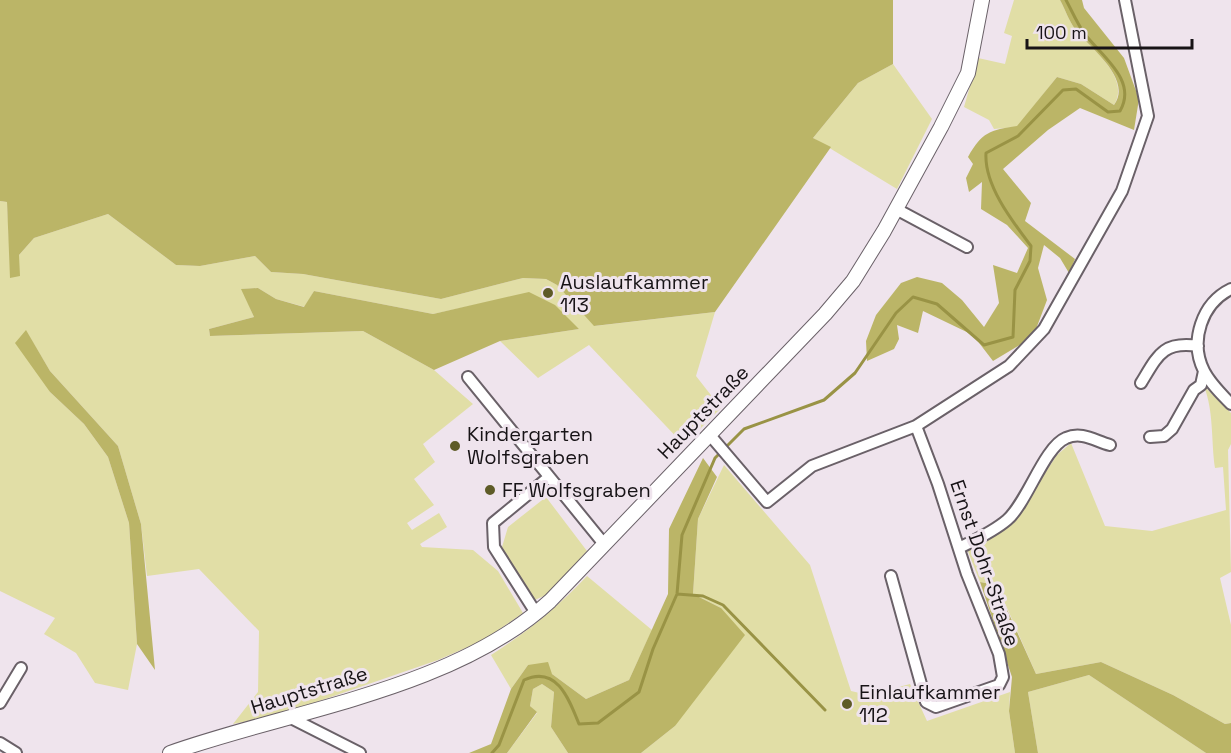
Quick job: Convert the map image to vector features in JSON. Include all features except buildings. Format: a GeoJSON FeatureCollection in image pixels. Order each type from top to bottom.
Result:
{"type":"FeatureCollection","features":[{"type":"Feature","properties":{"kind":"main road","name":"Hauptstraße"},"geometry":{"type":"LineString","coordinates":[[170,753],[291,718],[463,657],[508,634],[536,613],[846,289],[896,209],[968,73],[981,0]]}},
{"type":"Feature","properties":{"kind":"street"},"geometry":{"type":"LineString","coordinates":[[709,434],[767,502],[812,466],[916,426],[1009,366],[1028,349],[1044,329],[1122,191],[1148,117],[1125,0]]}},
{"type":"Feature","properties":{"kind":"street"},"geometry":{"type":"LineString","coordinates":[[896,209],[967,247]]}},
{"type":"Feature","properties":{"kind":"street"},"geometry":{"type":"LineString","coordinates":[[1150,437],[1164,436],[1172,429],[1194,390],[1201,385],[1204,371],[1198,346],[1203,316],[1213,302],[1231,289]]}},
{"type":"Feature","properties":{"kind":"street"},"geometry":{"type":"LineString","coordinates":[[1141,383],[1165,349],[1174,345],[1198,346]]}},
{"type":"Feature","properties":{"kind":"street"},"geometry":{"type":"LineString","coordinates":[[1204,371],[1231,404]]}},
{"type":"Feature","properties":{"kind":"street"},"geometry":{"type":"LineString","coordinates":[[468,377],[604,544]]}},
{"type":"Feature","properties":{"kind":"street","name":"Ernst Dohr-Straße"},"geometry":{"type":"LineString","coordinates":[[891,576],[926,702],[936,707],[999,686],[1003,677],[999,654],[916,426]]}},
{"type":"Feature","properties":{"kind":"street"},"geometry":{"type":"LineString","coordinates":[[959,548],[1008,520],[1023,501],[1051,453],[1065,438],[1084,435],[1110,445]]}},
{"type":"Feature","properties":{"kind":"street"},"geometry":{"type":"LineString","coordinates":[[536,613],[494,547],[493,523],[549,477]]}},
{"type":"Feature","properties":{"kind":"street"},"geometry":{"type":"LineString","coordinates":[[0,703],[21,668]]}},
{"type":"Feature","properties":{"kind":"street"},"geometry":{"type":"LineString","coordinates":[[291,718],[360,753]]}},
{"type":"Feature","properties":{"kind":"street"},"geometry":{"type":"LineString","coordinates":[[0,743],[16,753]]}},
{"type":"Feature","properties":{"kind":"shaded area"},"geometry":{"type":"Polygon","coordinates":[[[0,0],[893,0],[893,64],[858,83],[813,138],[831,147],[715,312],[594,326],[557,285],[546,279],[523,278],[441,299],[303,274],[271,272],[255,256],[200,266],[176,265],[108,214],[34,238],[19,255],[20,276],[10,278],[7,202],[0,201],[0,0]]]}},
{"type":"Feature","properties":{"kind":"shaded area"},"geometry":{"type":"Polygon","coordinates":[[[1014,0],[1060,0],[1075,29],[1099,54],[1113,74],[1118,95],[1114,105],[1081,84],[1057,77],[1017,127],[994,129],[989,120],[964,107],[978,58],[1005,64],[1012,36],[1004,33],[1014,0]]]}},
{"type":"Feature","properties":{"kind":"shaded area"},"geometry":{"type":"Polygon","coordinates":[[[1060,0],[1082,0],[1084,8],[1124,58],[1139,99],[1134,130],[1080,108],[1048,130],[1003,169],[1031,203],[1025,221],[1075,259],[1069,273],[1060,258],[1044,245],[1038,268],[1047,300],[1033,337],[993,361],[973,335],[923,311],[918,333],[897,325],[899,339],[894,349],[867,361],[866,341],[876,315],[901,283],[917,277],[942,283],[962,300],[984,327],[999,303],[993,265],[1017,273],[1028,248],[1007,225],[981,209],[982,182],[969,192],[966,178],[973,164],[968,157],[978,142],[993,131],[1017,126],[1057,77],[1081,84],[1114,105],[1118,95],[1118,85],[1114,75],[1075,29],[1060,0]]]}},
{"type":"Feature","properties":{"kind":"shaded area"},"geometry":{"type":"Polygon","coordinates":[[[893,64],[932,119],[897,189],[813,138],[858,83],[893,64]]]}},
{"type":"Feature","properties":{"kind":"shaded area"},"geometry":{"type":"Polygon","coordinates":[[[0,201],[7,202],[11,278],[19,255],[34,238],[108,214],[176,265],[200,266],[255,256],[271,272],[303,274],[441,299],[523,278],[546,279],[557,285],[595,326],[715,312],[696,376],[721,408],[684,445],[589,345],[538,378],[500,341],[579,329],[529,293],[433,314],[314,291],[305,307],[276,299],[258,288],[242,289],[254,317],[209,329],[210,336],[363,331],[434,370],[473,404],[423,444],[435,462],[414,479],[434,505],[407,523],[412,530],[439,513],[447,527],[420,544],[422,547],[473,550],[498,571],[523,613],[484,640],[438,660],[279,715],[233,724],[258,692],[259,631],[199,569],[147,576],[141,524],[118,446],[50,371],[26,331],[50,392],[84,424],[108,457],[129,523],[137,644],[128,690],[95,683],[76,653],[44,634],[55,618],[0,591],[0,201]]]}},
{"type":"Feature","properties":{"kind":"shaded area"},"geometry":{"type":"Polygon","coordinates":[[[258,288],[276,299],[304,307],[314,291],[433,314],[529,292],[555,305],[579,329],[500,341],[434,370],[363,331],[210,336],[209,329],[254,317],[241,289],[258,288]]]}},
{"type":"Feature","properties":{"kind":"shaded area"},"geometry":{"type":"Polygon","coordinates":[[[26,330],[50,371],[118,446],[141,524],[155,670],[137,644],[129,523],[108,457],[84,424],[50,392],[15,343],[26,330]]]}},
{"type":"Feature","properties":{"kind":"shaded area"},"geometry":{"type":"Polygon","coordinates":[[[1204,386],[1231,413],[1231,444],[1228,450],[1231,572],[1220,578],[1231,625],[1231,723],[1225,724],[1173,695],[1101,662],[1036,674],[997,585],[980,582],[967,549],[1011,524],[1057,455],[1071,443],[1105,526],[1152,531],[1226,510],[1223,467],[1215,468],[1211,416],[1204,386]]]}},
{"type":"Feature","properties":{"kind":"shaded area"},"geometry":{"type":"Polygon","coordinates":[[[703,458],[717,477],[698,519],[693,594],[721,608],[745,635],[675,726],[641,753],[568,753],[551,727],[554,692],[542,684],[533,689],[530,706],[537,712],[507,753],[469,753],[491,744],[511,689],[528,665],[548,662],[552,674],[586,699],[629,680],[668,594],[669,529],[703,458]]]}},
{"type":"Feature","properties":{"kind":"shaded area"},"geometry":{"type":"Polygon","coordinates":[[[724,465],[810,565],[851,691],[868,695],[910,684],[927,721],[1010,692],[1009,711],[1015,753],[641,753],[675,726],[721,608],[693,594],[698,519],[724,465]]]}},
{"type":"Feature","properties":{"kind":"shaded area"},"geometry":{"type":"Polygon","coordinates":[[[546,497],[587,551],[548,594],[535,600],[528,594],[502,547],[508,527],[546,497]]]}},
{"type":"Feature","properties":{"kind":"shaded area"},"geometry":{"type":"Polygon","coordinates":[[[587,576],[652,630],[629,680],[586,699],[552,674],[528,665],[511,689],[491,655],[542,618],[587,576]]]}},
{"type":"Feature","properties":{"kind":"shaded area"},"geometry":{"type":"Polygon","coordinates":[[[980,582],[996,585],[1036,674],[1101,662],[1173,695],[1225,724],[1231,723],[1231,753],[1206,753],[1089,675],[1028,692],[1038,753],[1015,753],[1009,711],[1012,677],[980,582]]]}},
{"type":"Feature","properties":{"kind":"shaded area"},"geometry":{"type":"Polygon","coordinates":[[[1089,675],[1206,753],[1038,753],[1028,692],[1089,675]]]}},
{"type":"Feature","properties":{"kind":"shaded area"},"geometry":{"type":"Polygon","coordinates":[[[542,684],[554,692],[551,727],[568,753],[507,753],[537,713],[530,706],[533,689],[542,684]]]}},
{"type":"Feature","properties":{"kind":"waterway"},"geometry":{"type":"LineString","coordinates":[[492,753],[499,745],[524,680],[545,677],[553,681],[566,695],[579,724],[598,723],[639,692],[653,649],[677,594],[682,535],[715,458],[744,429],[824,400],[855,373],[896,313],[913,297],[937,304],[984,345],[1013,337],[1015,290],[1030,261],[1031,246],[994,190],[986,153],[1018,136],[1063,90],[1076,89],[1108,112],[1120,111],[1124,100],[1121,79],[1084,33],[1066,0]]}},
{"type":"Feature","properties":{"kind":"waterway"},"geometry":{"type":"LineString","coordinates":[[677,594],[703,596],[723,605],[825,710]]}},
{"type":"Feature","properties":{"kind":"place","name":"Auslaufkammer 113"},"geometry":{"type":"Point","coordinates":[548,293]}},
{"type":"Feature","properties":{"kind":"place","name":"Kindergarten Wolfsgraben"},"geometry":{"type":"Point","coordinates":[455,446]}},
{"type":"Feature","properties":{"kind":"place","name":"FF Wolfsgraben"},"geometry":{"type":"Point","coordinates":[490,490]}},
{"type":"Feature","properties":{"kind":"place","name":"Einlaufkammer 112"},"geometry":{"type":"Point","coordinates":[847,704]}}]}
